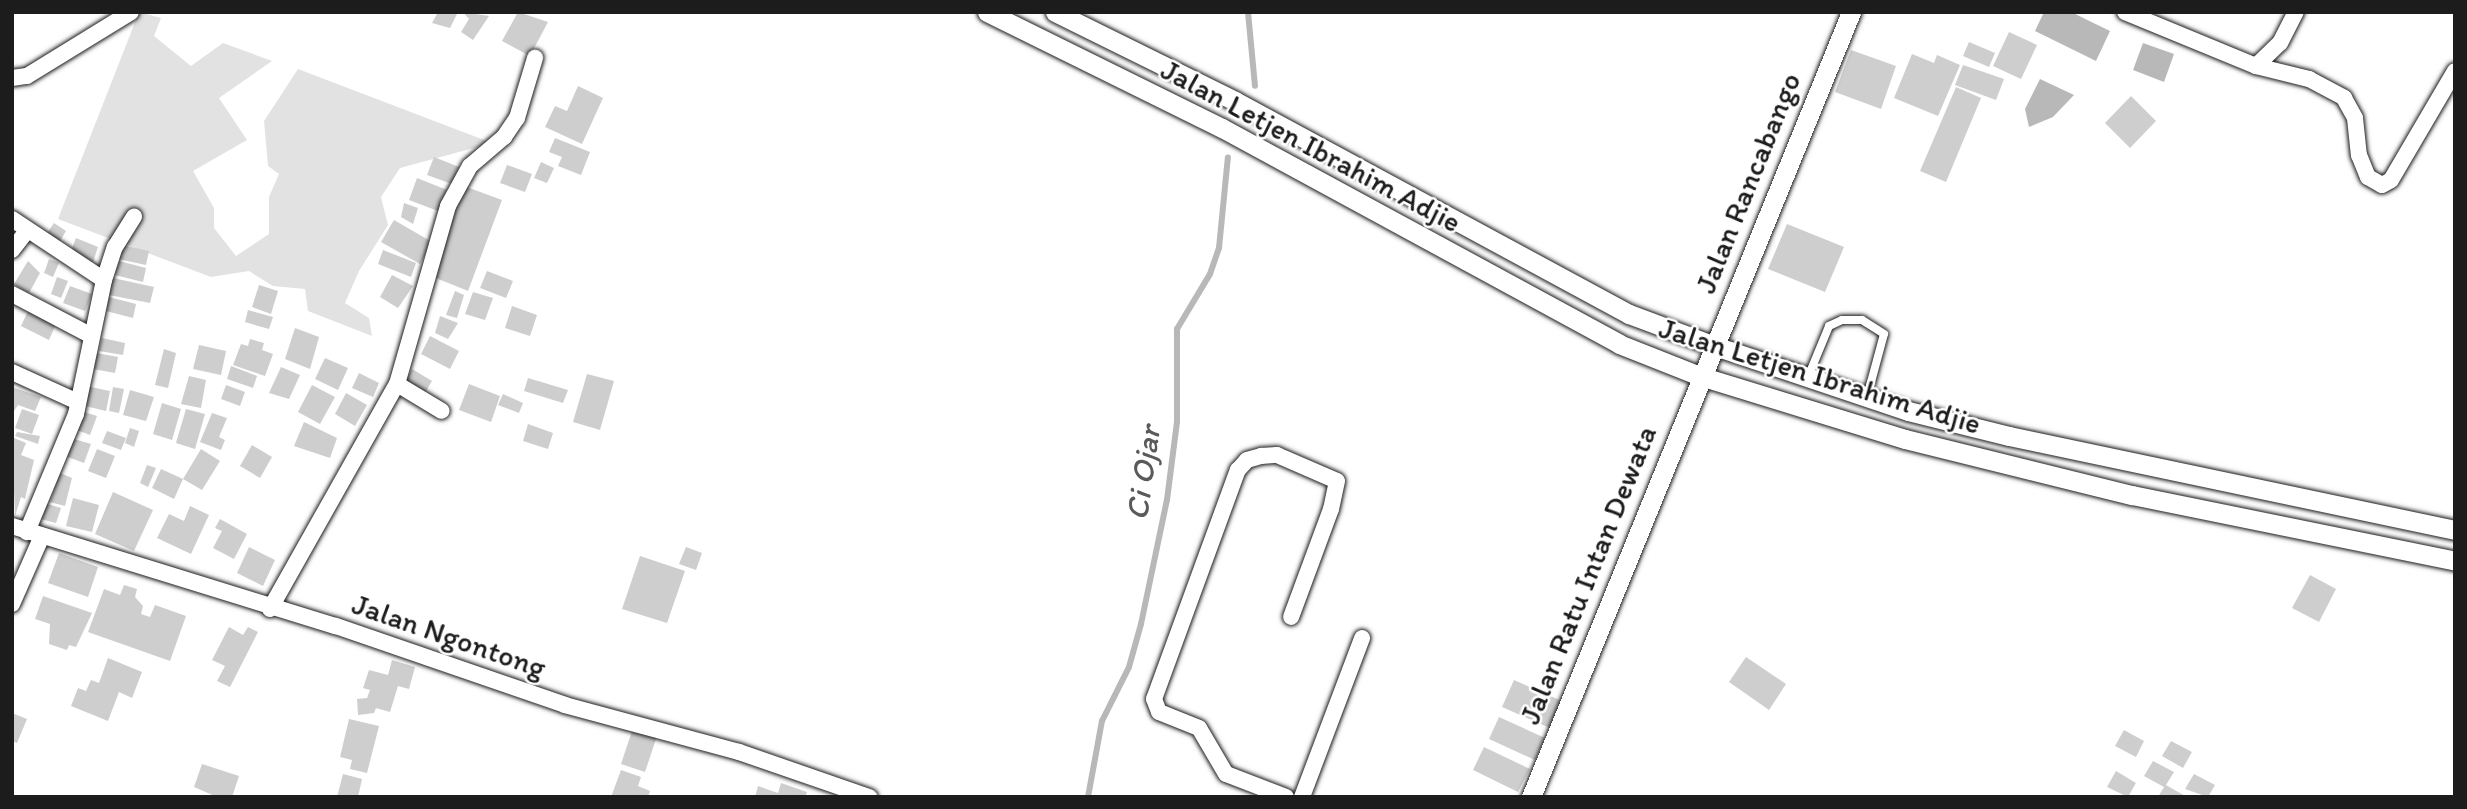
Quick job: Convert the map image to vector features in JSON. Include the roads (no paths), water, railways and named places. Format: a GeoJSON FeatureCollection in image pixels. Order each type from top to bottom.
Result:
{"type":"FeatureCollection","features":[{"type":"Feature","properties":{"kind":"street"},"geometry":{"type":"LineString","coordinates":[[12,89],[20,77],[131,12]]}},
{"type":"Feature","properties":{"kind":"street","name":"Jalan Letjen Ibrahim Adjie"},"geometry":{"type":"LineString","coordinates":[[987,12],[1055,48],[1222,128],[1619,344],[1700,376],[1905,439],[2132,495],[2455,561]]}},
{"type":"Feature","properties":{"kind":"street","name":"Jalan Rancabango"},"geometry":{"type":"LineString","coordinates":[[1700,376],[1851,12]]}},
{"type":"Feature","properties":{"kind":"street"},"geometry":{"type":"LineString","coordinates":[[2125,12],[2256,66],[2309,79],[2344,98],[2355,118],[2359,155],[2368,177],[2382,185],[2391,180],[2455,71]]}},
{"type":"Feature","properties":{"kind":"street"},"geometry":{"type":"LineString","coordinates":[[2256,66],[2280,43],[2296,12]]}},
{"type":"Feature","properties":{"kind":"street"},"geometry":{"type":"LineString","coordinates":[[1055,48],[1061,15]]}},
{"type":"Feature","properties":{"kind":"street","name":"Jalan Letjen Ibrahim Adjie"},"geometry":{"type":"LineString","coordinates":[[1061,15],[1235,101],[1629,314],[1712,345],[1867,397],[2141,468],[2455,530]]}},
{"type":"Feature","properties":{"kind":"street"},"geometry":{"type":"LineString","coordinates":[[271,609],[397,384],[448,206],[470,166],[504,137],[517,118],[535,58]]}},
{"type":"Feature","properties":{"kind":"street"},"geometry":{"type":"LineString","coordinates":[[12,604],[27,531],[76,414],[76,401],[104,280],[134,216]]}},
{"type":"Feature","properties":{"kind":"street"},"geometry":{"type":"LineString","coordinates":[[12,219],[26,232],[104,280]]}},
{"type":"Feature","properties":{"kind":"street"},"geometry":{"type":"LineString","coordinates":[[12,250],[26,232]]}},
{"type":"Feature","properties":{"kind":"street"},"geometry":{"type":"LineString","coordinates":[[12,294],[92,336]]}},
{"type":"Feature","properties":{"kind":"street"},"geometry":{"type":"LineString","coordinates":[[12,372],[76,401]]}},
{"type":"Feature","properties":{"kind":"street","name":"Jalan Ratu Intan Dewata"},"geometry":{"type":"LineString","coordinates":[[1531,797],[1700,376]]}},
{"type":"Feature","properties":{"kind":"street"},"geometry":{"type":"LineString","coordinates":[[397,384],[442,411]]}},
{"type":"Feature","properties":{"kind":"street"},"geometry":{"type":"LineString","coordinates":[[1286,797],[1226,774],[1199,728],[1159,712],[1154,699],[1238,470],[1247,460],[1262,456],[1277,455],[1337,481],[1331,509],[1291,617]]}},
{"type":"Feature","properties":{"kind":"street"},"geometry":{"type":"LineString","coordinates":[[2132,495],[2141,468]]}},
{"type":"Feature","properties":{"kind":"street","name":"Jalan Ngontong"},"geometry":{"type":"LineString","coordinates":[[27,531],[271,609],[336,626],[565,705],[739,752],[869,797]]}},
{"type":"Feature","properties":{"kind":"street"},"geometry":{"type":"LineString","coordinates":[[1302,797],[1362,638]]}},
{"type":"Feature","properties":{"kind":"lane"},"geometry":{"type":"LineString","coordinates":[[1808,377],[1829,326],[1842,320],[1862,320],[1884,334],[1867,397]]}},
{"type":"Feature","properties":{"kind":"waterway","name":"Ci Ojar"},"geometry":{"type":"LineString","coordinates":[[1248,12],[1255,86]]}},
{"type":"Feature","properties":{"kind":"waterway","name":"Ci Ojar"},"geometry":{"type":"LineString","coordinates":[[1088,797],[1102,721],[1129,667],[1141,624],[1167,500],[1177,422],[1177,329],[1210,274],[1219,248],[1228,157]]}}]}
